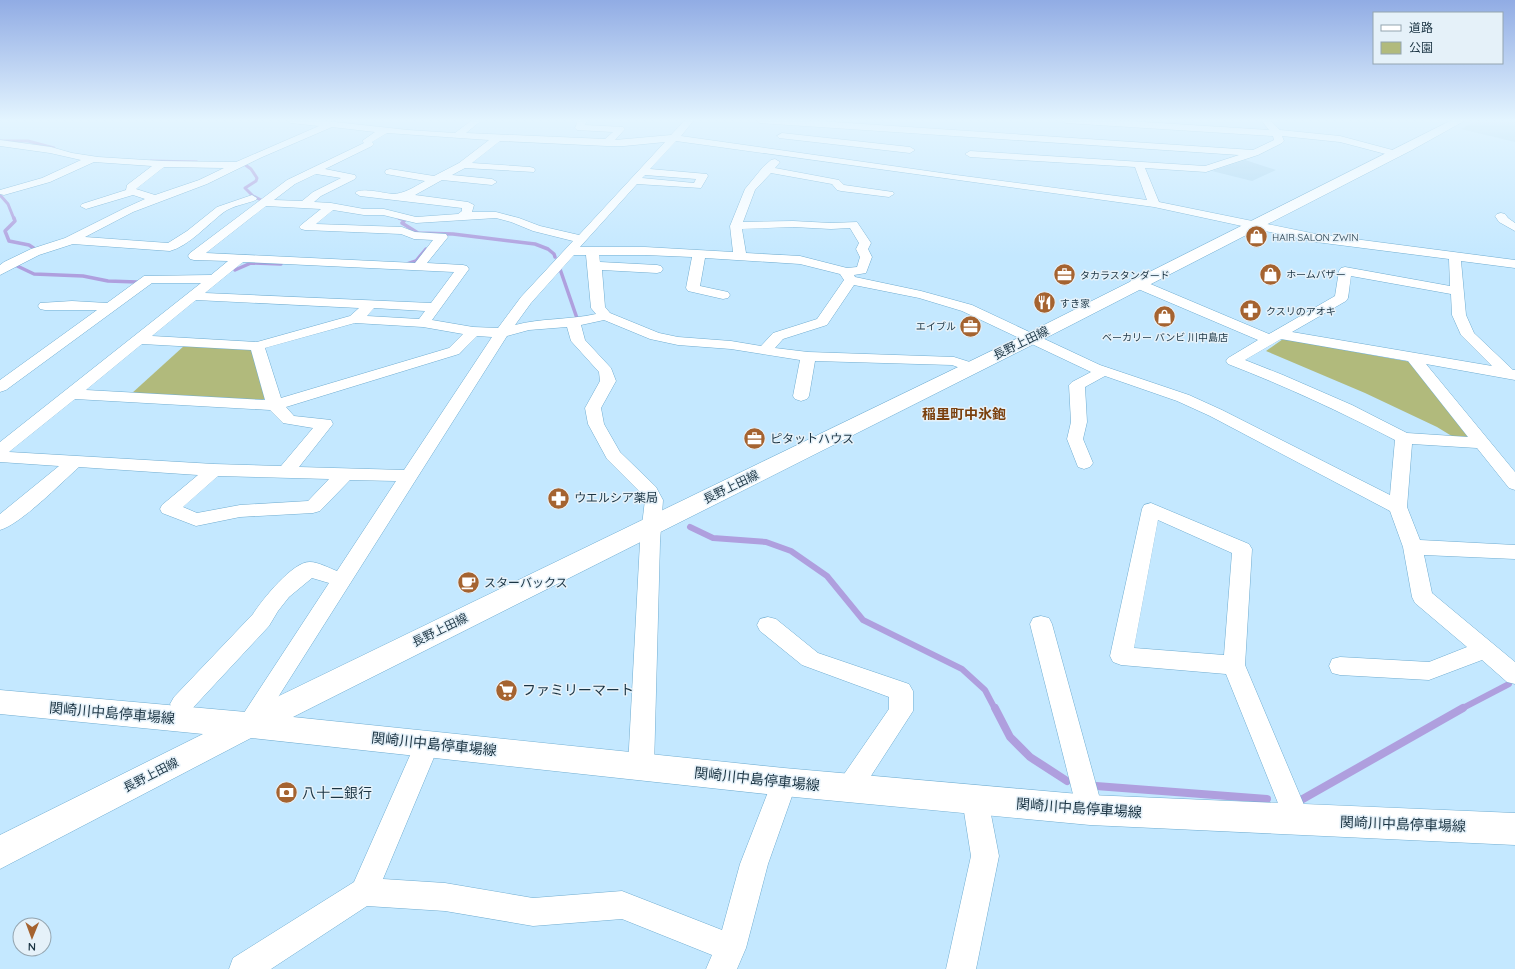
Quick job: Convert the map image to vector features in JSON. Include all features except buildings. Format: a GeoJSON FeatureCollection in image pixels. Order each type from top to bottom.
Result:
{"type":"FeatureCollection","features":[{"type":"Feature","properties":{"kind":"main road","name":"長野上田線"},"geometry":{"type":"LineString","coordinates":[[0,853],[248,725],[1032,338],[1136,283],[1374,165]]}},
{"type":"Feature","properties":{"kind":"main road","name":"関崎川中島停車場線"},"geometry":{"type":"LineString","coordinates":[[0,702],[248,725],[784,782],[1090,810],[1515,828]]}},
{"type":"Feature","properties":{"kind":"street"},"geometry":{"type":"LineString","coordinates":[[4,192],[46,180],[79,165]]}},
{"type":"Feature","properties":{"kind":"street"},"geometry":{"type":"LineString","coordinates":[[132,192],[131,188],[160,165]]}},
{"type":"Feature","properties":{"kind":"street"},"geometry":{"type":"LineString","coordinates":[[0,271],[8,265],[38,251],[71,240],[155,199],[204,182],[240,165]]}},
{"type":"Feature","properties":{"kind":"street"},"geometry":{"type":"LineString","coordinates":[[324,165],[292,182],[194,256],[463,269],[423,323]]}},
{"type":"Feature","properties":{"kind":"street"},"geometry":{"type":"LineString","coordinates":[[360,193],[393,197],[406,196],[463,165]]}},
{"type":"Feature","properties":{"kind":"street"},"geometry":{"type":"LineString","coordinates":[[466,165],[530,170]]}},
{"type":"Feature","properties":{"kind":"street"},"geometry":{"type":"LineString","coordinates":[[248,725],[502,333],[526,300],[648,165]]}},
{"type":"Feature","properties":{"kind":"street"},"geometry":{"type":"LineString","coordinates":[[749,270],[736,226],[750,189],[771,165]]}},
{"type":"Feature","properties":{"kind":"street"},"geometry":{"type":"LineString","coordinates":[[937,165],[956,178],[1154,204],[1316,238],[1515,264]]}},
{"type":"Feature","properties":{"kind":"street"},"geometry":{"type":"LineString","coordinates":[[956,178],[963,165]]}},
{"type":"Feature","properties":{"kind":"street"},"geometry":{"type":"LineString","coordinates":[[1139,165],[1154,204]]}},
{"type":"Feature","properties":{"kind":"street"},"geometry":{"type":"LineString","coordinates":[[1143,165],[1206,169],[1218,165]]}},
{"type":"Feature","properties":{"kind":"street"},"geometry":{"type":"LineString","coordinates":[[767,169],[835,182],[841,188],[889,194]]}},
{"type":"Feature","properties":{"kind":"street"},"geometry":{"type":"LineString","coordinates":[[305,204],[317,194],[351,178],[314,170]]}},
{"type":"Feature","properties":{"kind":"street"},"geometry":{"type":"LineString","coordinates":[[390,172],[492,182]]}},
{"type":"Feature","properties":{"kind":"street"},"geometry":{"type":"LineString","coordinates":[[639,176],[703,176],[697,186],[639,176]]}},
{"type":"Feature","properties":{"kind":"street"},"geometry":{"type":"LineString","coordinates":[[86,206],[132,192],[155,199]]}},
{"type":"Feature","properties":{"kind":"street"},"geometry":{"type":"LineString","coordinates":[[406,196],[403,197],[468,205],[467,212],[462,216],[464,216]]}},
{"type":"Feature","properties":{"kind":"street"},"geometry":{"type":"LineString","coordinates":[[71,240],[170,247],[191,233],[220,209],[252,198]]}},
{"type":"Feature","properties":{"kind":"street"},"geometry":{"type":"LineString","coordinates":[[266,203],[305,204],[331,206],[364,212],[384,212],[416,220],[496,215],[516,220],[592,252],[645,251],[746,256],[800,260],[844,270],[848,276],[968,308],[1104,371],[1183,398],[1216,413],[1398,507]]}},
{"type":"Feature","properties":{"kind":"street"},"geometry":{"type":"LineString","coordinates":[[331,206],[305,227],[402,232],[414,235],[442,237],[418,267]]}},
{"type":"Feature","properties":{"kind":"street"},"geometry":{"type":"LineString","coordinates":[[1501,216],[1503,220],[1515,228]]}},
{"type":"Feature","properties":{"kind":"street"},"geometry":{"type":"LineString","coordinates":[[736,226],[793,224],[831,226],[853,224],[865,242],[862,249],[866,257],[862,270],[848,276],[822,322],[778,336],[764,351]]}},
{"type":"Feature","properties":{"kind":"street"},"geometry":{"type":"LineString","coordinates":[[592,252],[595,266],[598,308],[605,316],[655,336],[678,341],[731,345],[764,351],[808,356],[954,361],[971,367]]}},
{"type":"Feature","properties":{"kind":"street"},"geometry":{"type":"LineString","coordinates":[[699,254],[693,288],[723,295]]}},
{"type":"Feature","properties":{"kind":"street"},"geometry":{"type":"LineString","coordinates":[[1455,257],[1459,315],[1468,336],[1513,377]]}},
{"type":"Feature","properties":{"kind":"street"},"geometry":{"type":"LineString","coordinates":[[0,451],[73,394],[239,259]]}},
{"type":"Feature","properties":{"kind":"street"},"geometry":{"type":"LineString","coordinates":[[595,266],[657,269]]}},
{"type":"Feature","properties":{"kind":"street"},"geometry":{"type":"LineString","coordinates":[[1458,291],[1345,271],[1341,298],[1233,361],[1346,408],[1404,438],[1482,444]]}},
{"type":"Feature","properties":{"kind":"street"},"geometry":{"type":"LineString","coordinates":[[0,387],[149,279],[215,279]]}},
{"type":"Feature","properties":{"kind":"street"},"geometry":{"type":"LineString","coordinates":[[1136,283],[1273,337],[1413,358],[1513,377]]}},
{"type":"Feature","properties":{"kind":"street"},"geometry":{"type":"LineString","coordinates":[[194,296],[435,307]]}},
{"type":"Feature","properties":{"kind":"street"},"geometry":{"type":"LineString","coordinates":[[355,319],[370,304]]}},
{"type":"Feature","properties":{"kind":"street"},"geometry":{"type":"LineString","coordinates":[[46,306],[72,305],[110,307]]}},
{"type":"Feature","properties":{"kind":"street"},"geometry":{"type":"LineString","coordinates":[[140,340],[257,346],[355,319],[423,323],[473,331],[502,333],[528,326],[577,322],[605,316]]}},
{"type":"Feature","properties":{"kind":"street"},"geometry":{"type":"LineString","coordinates":[[577,322],[578,341],[606,371],[608,381],[593,408],[596,424],[613,455],[650,492],[654,500],[653,525],[650,542],[641,767]]}},
{"type":"Feature","properties":{"kind":"street"},"geometry":{"type":"LineString","coordinates":[[73,394],[275,405],[454,351],[473,331]]}},
{"type":"Feature","properties":{"kind":"street"},"geometry":{"type":"LineString","coordinates":[[257,346],[275,405],[289,420],[325,424],[285,473]]}},
{"type":"Feature","properties":{"kind":"street"},"geometry":{"type":"LineString","coordinates":[[801,396],[808,356]]}},
{"type":"Feature","properties":{"kind":"street"},"geometry":{"type":"LineString","coordinates":[[1413,358],[1515,484]]}},
{"type":"Feature","properties":{"kind":"street"},"geometry":{"type":"LineString","coordinates":[[1084,463],[1075,439],[1079,422],[1078,385],[1104,371]]}},
{"type":"Feature","properties":{"kind":"street"},"geometry":{"type":"LineString","coordinates":[[0,433],[20,435]]}},
{"type":"Feature","properties":{"kind":"street"},"geometry":{"type":"LineString","coordinates":[[1404,438],[1398,507],[1413,547],[1422,597],[1515,676]]}},
{"type":"Feature","properties":{"kind":"street"},"geometry":{"type":"LineString","coordinates":[[0,457],[214,470],[410,476]]}},
{"type":"Feature","properties":{"kind":"street"},"geometry":{"type":"LineString","coordinates":[[0,523],[18,510],[76,461]]}},
{"type":"Feature","properties":{"kind":"street"},"geometry":{"type":"LineString","coordinates":[[214,470],[169,509],[196,520],[240,511],[313,507],[344,475]]}},
{"type":"Feature","properties":{"kind":"street"},"geometry":{"type":"LineString","coordinates":[[1234,665],[1121,656],[1151,509],[1242,550],[1234,665],[1297,819]]}},
{"type":"Feature","properties":{"kind":"street"},"geometry":{"type":"LineString","coordinates":[[1413,547],[1515,552]]}},
{"type":"Feature","properties":{"kind":"street"},"geometry":{"type":"LineString","coordinates":[[182,704],[261,620],[269,605],[298,577],[310,569],[342,580]]}},
{"type":"Feature","properties":{"kind":"street"},"geometry":{"type":"LineString","coordinates":[[1041,624],[1090,810]]}},
{"type":"Feature","properties":{"kind":"street"},"geometry":{"type":"LineString","coordinates":[[768,625],[810,659],[900,691],[901,711],[849,788]]}},
{"type":"Feature","properties":{"kind":"street"},"geometry":{"type":"LineString","coordinates":[[1340,666],[1429,671],[1486,650]]}},
{"type":"Feature","properties":{"kind":"street"},"geometry":{"type":"LineString","coordinates":[[244,969],[364,892],[428,744]]}},
{"type":"Feature","properties":{"kind":"street"},"geometry":{"type":"LineString","coordinates":[[364,892],[445,897],[533,912],[622,904],[726,958],[754,864],[784,782]]}},
{"type":"Feature","properties":{"kind":"street"},"geometry":{"type":"LineString","coordinates":[[961,969],[985,856],[975,799]]}},
{"type":"Feature","properties":{"kind":"shaded area"},"geometry":{"type":"Polygon","coordinates":[[[1229,165],[1261,165],[1276,170],[1252,181],[1212,171],[1229,165]]]}},
{"type":"Feature","properties":{"kind":"green space"},"geometry":{"type":"Polygon","coordinates":[[[1283,339],[1411,362],[1470,439],[1455,438],[1437,427],[1365,393],[1266,351],[1283,339]]]}},
{"type":"Feature","properties":{"kind":"green space"},"geometry":{"type":"Polygon","coordinates":[[[185,345],[252,349],[266,398],[259,402],[131,394],[185,345]]]}},
{"type":"Feature","properties":{"kind":"waterway"},"geometry":{"type":"LineString","coordinates":[[246,165],[251,169],[257,178],[256,181],[245,188],[253,196],[263,201]]}},
{"type":"Feature","properties":{"kind":"waterway"},"geometry":{"type":"LineString","coordinates":[[0,195],[8,204],[14,219]]}},
{"type":"Feature","properties":{"kind":"waterway"},"geometry":{"type":"LineString","coordinates":[[14,218],[15,221],[5,231],[9,241],[29,245],[38,251]]}},
{"type":"Feature","properties":{"kind":"waterway"},"geometry":{"type":"LineString","coordinates":[[399,218],[405,220],[402,223],[418,233],[453,234],[535,244],[548,249],[554,254],[555,257]]}},
{"type":"Feature","properties":{"kind":"waterway"},"geometry":{"type":"LineString","coordinates":[[407,264],[416,261],[426,249]]}},
{"type":"Feature","properties":{"kind":"waterway"},"geometry":{"type":"LineString","coordinates":[[235,270],[251,263],[281,264]]}},
{"type":"Feature","properties":{"kind":"waterway"},"geometry":{"type":"LineString","coordinates":[[13,264],[34,274],[83,276],[108,281],[137,282]]}},
{"type":"Feature","properties":{"kind":"waterway"},"geometry":{"type":"LineString","coordinates":[[560,269],[579,324]]}},
{"type":"Feature","properties":{"kind":"waterway"},"geometry":{"type":"LineString","coordinates":[[690,527],[713,538],[766,542],[791,551],[827,576],[863,620],[962,669],[985,690],[995,709]]}},
{"type":"Feature","properties":{"kind":"waterway"},"geometry":{"type":"LineString","coordinates":[[1461,709],[1509,684]]}},
{"type":"Feature","properties":{"kind":"waterway"},"geometry":{"type":"LineString","coordinates":[[995,708],[1010,737],[1030,757],[1067,781]]}},
{"type":"Feature","properties":{"kind":"waterway"},"geometry":{"type":"LineString","coordinates":[[1301,800],[1463,708]]}},
{"type":"Feature","properties":{"kind":"waterway"},"geometry":{"type":"LineString","coordinates":[[1096,786],[1267,799]]}},
{"type":"Feature","properties":{"kind":"place","name":"HAIR SALON ZWIN"},"geometry":{"type":"Point","coordinates":[1256,237]}},
{"type":"Feature","properties":{"kind":"place","name":"ホームバザー"},"geometry":{"type":"Point","coordinates":[1270,274]}},
{"type":"Feature","properties":{"kind":"place","name":"タカラスタンダード"},"geometry":{"type":"Point","coordinates":[1064,275]}},
{"type":"Feature","properties":{"kind":"place","name":"すき家"},"geometry":{"type":"Point","coordinates":[1044,303]}},
{"type":"Feature","properties":{"kind":"place","name":"クスリのアオキ"},"geometry":{"type":"Point","coordinates":[1251,311]}},
{"type":"Feature","properties":{"kind":"place","name":"ベーカリー パンビ 川中島店"},"geometry":{"type":"Point","coordinates":[1165,317]}},
{"type":"Feature","properties":{"kind":"place","name":"エイブル"},"geometry":{"type":"Point","coordinates":[971,326]}},
{"type":"Feature","properties":{"kind":"place","name":"ピタットハウス"},"geometry":{"type":"Point","coordinates":[754,439]}},
{"type":"Feature","properties":{"kind":"place","name":"ウエルシア薬局"},"geometry":{"type":"Point","coordinates":[559,498]}},
{"type":"Feature","properties":{"kind":"place","name":"スターバックス"},"geometry":{"type":"Point","coordinates":[469,583]}},
{"type":"Feature","properties":{"kind":"place","name":"ファミリーマート"},"geometry":{"type":"Point","coordinates":[507,690]}},
{"type":"Feature","properties":{"kind":"place","name":"八十二銀行"},"geometry":{"type":"Point","coordinates":[286,793]}},
{"type":"Feature","properties":{"kind":"district","name":"稲里町中氷鉋"},"geometry":{"type":"Point","coordinates":[964,414]}}]}
